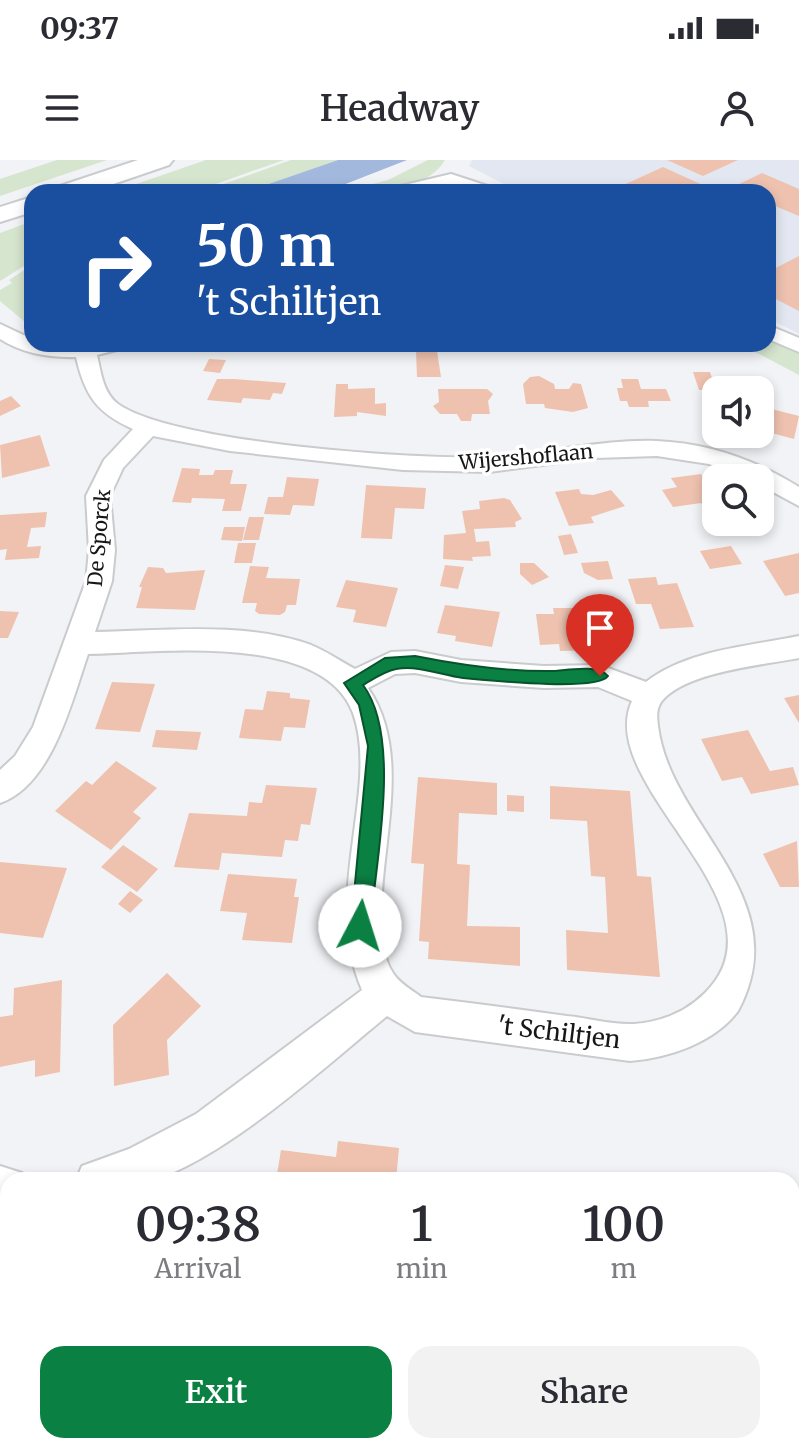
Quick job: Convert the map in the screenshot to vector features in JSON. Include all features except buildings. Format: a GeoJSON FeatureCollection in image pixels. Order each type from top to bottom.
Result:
{"type":"FeatureCollection","features":[{"type":"Feature","properties":{"kind":"main road"},"geometry":{"type":"LineString","coordinates":[[90,184],[161,160]]}},
{"type":"Feature","properties":{"kind":"main road"},"geometry":{"type":"LineString","coordinates":[[0,215],[24,207]]}},
{"type":"Feature","properties":{"kind":"street"},"geometry":{"type":"LineString","coordinates":[[451,179],[453,160]]}},
{"type":"Feature","properties":{"kind":"street"},"geometry":{"type":"LineString","coordinates":[[431,184],[451,179],[469,184]]}},
{"type":"Feature","properties":{"kind":"street"},"geometry":{"type":"LineString","coordinates":[[0,330],[24,343]]}},
{"type":"Feature","properties":{"kind":"street"},"geometry":{"type":"LineString","coordinates":[[776,335],[799,346]]}},
{"type":"Feature","properties":{"kind":"street"},"geometry":{"type":"LineString","coordinates":[[85,352],[96,398],[104,406],[148,427]]}},
{"type":"Feature","properties":{"kind":"street","name":"Wijershoflaan"},"geometry":{"type":"LineString","coordinates":[[148,427],[182,437],[378,461],[481,465],[662,447],[700,452],[736,463],[773,480],[799,498]]}},
{"type":"Feature","properties":{"kind":"street","name":"De Sporck"},"geometry":{"type":"LineString","coordinates":[[0,790],[26,765],[47,731],[99,581],[102,550],[98,496],[112,465],[148,427]]}},
{"type":"Feature","properties":{"kind":"street","name":"'t Schiltjen"},"geometry":{"type":"LineString","coordinates":[[80,643],[264,645],[304,654],[332,666],[352,683],[367,703],[377,746],[360,926],[375,978],[387,993],[415,1014],[635,1043],[675,1034],[704,1019],[725,999],[741,972],[744,928],[734,892],[660,774],[644,740],[640,714],[650,696]]}},
{"type":"Feature","properties":{"kind":"street"},"geometry":{"type":"LineString","coordinates":[[352,683],[391,663],[415,662],[461,671],[544,677],[600,676],[650,696],[668,682],[698,670],[799,647]]}},
{"type":"Feature","properties":{"kind":"street"},"geometry":{"type":"LineString","coordinates":[[128,1172],[195,1138],[387,993]]}},
{"type":"Feature","properties":{"kind":"shaded area"},"geometry":{"type":"Polygon","coordinates":[[[472,160],[799,160],[799,334],[776,322],[776,184],[504,184],[469,166],[472,160]]]}},
{"type":"Feature","properties":{"kind":"green space"},"geometry":{"type":"Polygon","coordinates":[[[57,160],[107,160],[36,184],[24,184],[24,188],[0,196],[0,179],[57,160]]]}},
{"type":"Feature","properties":{"kind":"green space"},"geometry":{"type":"Polygon","coordinates":[[[206,160],[284,160],[216,184],[136,184],[206,160]]]}},
{"type":"Feature","properties":{"kind":"green space"},"geometry":{"type":"Polygon","coordinates":[[[291,160],[338,160],[268,184],[224,184],[291,160]]]}},
{"type":"Feature","properties":{"kind":"green space"},"geometry":{"type":"Polygon","coordinates":[[[428,160],[445,160],[436,171],[412,184],[373,184],[388,180],[428,160]]]}},
{"type":"Feature","properties":{"kind":"green space"},"geometry":{"type":"Polygon","coordinates":[[[24,224],[24,266],[0,281],[0,233],[24,224]]]}},
{"type":"Feature","properties":{"kind":"green space"},"geometry":{"type":"Polygon","coordinates":[[[24,270],[24,321],[0,301],[0,290],[12,283],[9,280],[24,270]]]}},
{"type":"Feature","properties":{"kind":"green space"},"geometry":{"type":"Polygon","coordinates":[[[776,342],[799,354],[799,375],[755,352],[776,352],[776,342]]]}},
{"type":"Feature","properties":{"kind":"water"},"geometry":{"type":"Polygon","coordinates":[[[338,160],[407,160],[346,184],[268,184],[338,160]]]}},
{"type":"Feature","properties":{"kind":"route"},"geometry":{"type":"LineString","coordinates":[[360,926],[377,746],[367,703],[352,683],[391,663],[415,662],[461,671],[544,677],[600,676]]}}]}
